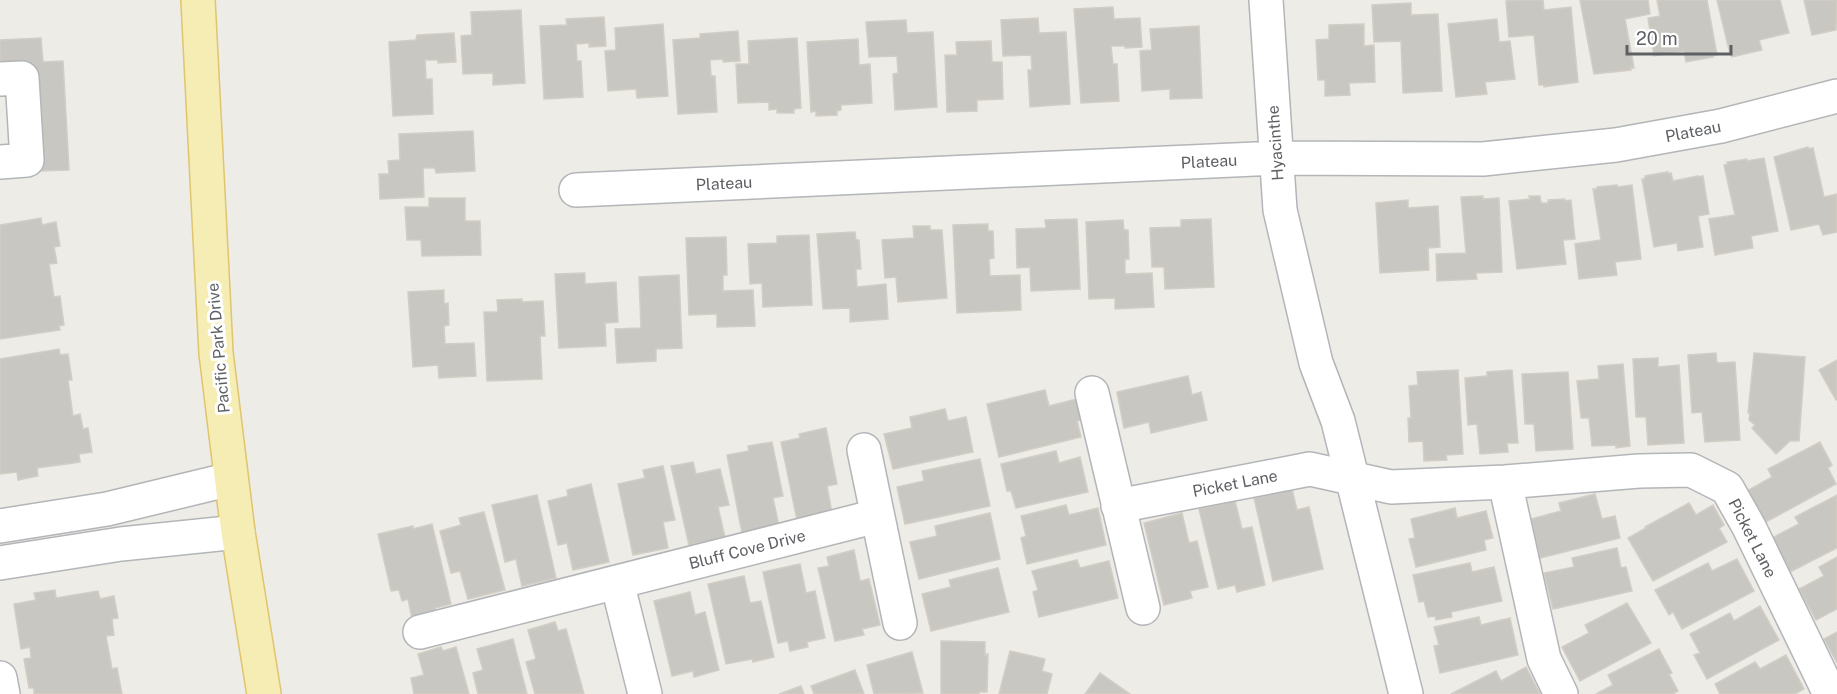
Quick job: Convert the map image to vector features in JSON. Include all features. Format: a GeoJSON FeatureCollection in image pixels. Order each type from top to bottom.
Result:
{"type":"FeatureCollection","features":[{"type":"Feature","properties":{"kind":"main road","name":"Pacific Park Drive"},"geometry":{"type":"LineString","coordinates":[[198,0],[216,353],[238,532],[264,694]]}},
{"type":"Feature","properties":{"kind":"street","name":"Hyacinthe"},"geometry":{"type":"LineString","coordinates":[[1266,0],[1280,210],[1316,363],[1338,421],[1352,478]]}},
{"type":"Feature","properties":{"kind":"street"},"geometry":{"type":"LineString","coordinates":[[0,79],[22,78],[27,160],[0,162]]}},
{"type":"Feature","properties":{"kind":"street","name":"Plateau"},"geometry":{"type":"LineString","coordinates":[[576,190],[1276,158],[1483,159],[1617,145],[1721,126],[1837,96]]}},
{"type":"Feature","properties":{"kind":"street"},"geometry":{"type":"LineString","coordinates":[[1092,393],[1143,609]]}},
{"type":"Feature","properties":{"kind":"street"},"geometry":{"type":"LineString","coordinates":[[864,450],[900,623]]}},
{"type":"Feature","properties":{"kind":"street","name":"Picket Lane"},"geometry":{"type":"LineString","coordinates":[[1119,506],[1310,469],[1391,487],[1505,482],[1640,471],[1691,470],[1727,488],[1749,527],[1830,694]]}},
{"type":"Feature","properties":{"kind":"street"},"geometry":{"type":"LineString","coordinates":[[1352,478],[1406,694]]}},
{"type":"Feature","properties":{"kind":"street"},"geometry":{"type":"LineString","coordinates":[[0,526],[107,509],[231,479]]}},
{"type":"Feature","properties":{"kind":"street"},"geometry":{"type":"LineString","coordinates":[[1505,482],[1544,659],[1561,694]]}},
{"type":"Feature","properties":{"kind":"street","name":"Bluff Cove Drive"},"geometry":{"type":"LineString","coordinates":[[420,632],[877,516]]}},
{"type":"Feature","properties":{"kind":"street"},"geometry":{"type":"LineString","coordinates":[[0,563],[121,544],[238,532]]}},
{"type":"Feature","properties":{"kind":"street"},"geometry":{"type":"LineString","coordinates":[[617,582],[645,694]]}},
{"type":"Feature","properties":{"kind":"street"},"geometry":{"type":"LineString","coordinates":[[0,678],[3,694]]}},
{"type":"Feature","properties":{"kind":"building"},"geometry":{"type":"Polygon","coordinates":[[[1543,0],[1544,10],[1571,7],[1578,82],[1544,87],[1544,85],[1539,85],[1534,35],[1509,37],[1506,1],[1543,0]]]}},
{"type":"Feature","properties":{"kind":"building"},"geometry":{"type":"Polygon","coordinates":[[[1580,0],[1648,0],[1650,14],[1625,19],[1634,68],[1594,74],[1580,0]]]}},
{"type":"Feature","properties":{"kind":"building"},"geometry":{"type":"Polygon","coordinates":[[[1657,0],[1707,0],[1717,55],[1686,62],[1684,51],[1654,56],[1648,18],[1660,16],[1657,0]]]}},
{"type":"Feature","properties":{"kind":"building"},"geometry":{"type":"Polygon","coordinates":[[[1717,0],[1780,0],[1789,33],[1759,40],[1762,50],[1732,57],[1717,0]]]}},
{"type":"Feature","properties":{"kind":"building"},"geometry":{"type":"Polygon","coordinates":[[[1804,0],[1837,0],[1836,30],[1812,35],[1804,0]]]}},
{"type":"Feature","properties":{"kind":"building"},"geometry":{"type":"Polygon","coordinates":[[[1411,3],[1411,15],[1438,14],[1442,91],[1403,93],[1401,41],[1374,42],[1372,5],[1411,3]]]}},
{"type":"Feature","properties":{"kind":"building"},"geometry":{"type":"Polygon","coordinates":[[[1113,7],[1114,19],[1140,18],[1142,47],[1111,46],[1113,64],[1117,64],[1119,101],[1081,103],[1074,9],[1113,7]]]}},
{"type":"Feature","properties":{"kind":"building"},"geometry":{"type":"Polygon","coordinates":[[[521,10],[525,83],[493,85],[493,73],[463,74],[461,36],[472,35],[471,12],[521,10]]]}},
{"type":"Feature","properties":{"kind":"building"},"geometry":{"type":"Polygon","coordinates":[[[604,17],[606,46],[589,47],[589,43],[576,44],[577,61],[581,61],[583,97],[544,99],[540,26],[567,25],[566,19],[604,17]]]}},
{"type":"Feature","properties":{"kind":"building"},"geometry":{"type":"Polygon","coordinates":[[[1038,18],[1039,33],[1066,32],[1070,104],[1030,107],[1028,70],[1032,70],[1031,55],[1003,56],[1001,20],[1038,18]]]}},
{"type":"Feature","properties":{"kind":"building"},"geometry":{"type":"Polygon","coordinates":[[[1497,19],[1499,42],[1510,41],[1515,79],[1485,82],[1487,94],[1456,97],[1448,24],[1497,19]]]}},
{"type":"Feature","properties":{"kind":"building"},"geometry":{"type":"Polygon","coordinates":[[[906,20],[907,33],[933,32],[937,107],[895,110],[893,74],[898,73],[897,56],[869,57],[866,22],[906,20]]]}},
{"type":"Feature","properties":{"kind":"building"},"geometry":{"type":"Polygon","coordinates":[[[663,24],[668,96],[637,98],[636,89],[608,91],[605,51],[616,50],[615,28],[663,24]]]}},
{"type":"Feature","properties":{"kind":"building"},"geometry":{"type":"Polygon","coordinates":[[[1364,24],[1364,46],[1374,45],[1375,82],[1349,83],[1350,95],[1325,96],[1325,80],[1318,80],[1316,40],[1329,39],[1329,25],[1364,24]]]}},
{"type":"Feature","properties":{"kind":"building"},"geometry":{"type":"Polygon","coordinates":[[[1199,26],[1202,98],[1170,99],[1170,89],[1142,91],[1140,51],[1152,50],[1150,29],[1199,26]]]}},
{"type":"Feature","properties":{"kind":"building"},"geometry":{"type":"Polygon","coordinates":[[[738,31],[740,61],[710,60],[711,76],[715,76],[717,112],[678,114],[673,40],[700,38],[700,34],[738,31]]]}},
{"type":"Feature","properties":{"kind":"building"},"geometry":{"type":"Polygon","coordinates":[[[454,33],[456,62],[438,63],[438,60],[425,60],[426,79],[432,79],[433,114],[393,116],[389,42],[416,40],[417,35],[454,33]]]}},
{"type":"Feature","properties":{"kind":"building"},"geometry":{"type":"Polygon","coordinates":[[[41,38],[43,62],[63,61],[69,170],[39,171],[34,67],[0,69],[0,40],[41,38]]]}},
{"type":"Feature","properties":{"kind":"building"},"geometry":{"type":"Polygon","coordinates":[[[797,38],[801,108],[794,109],[794,113],[777,113],[777,109],[769,110],[769,102],[738,103],[736,64],[749,64],[748,41],[797,38]]]}},
{"type":"Feature","properties":{"kind":"building"},"geometry":{"type":"Polygon","coordinates":[[[858,39],[859,65],[870,64],[872,103],[841,105],[841,110],[837,111],[837,115],[816,116],[816,111],[811,112],[807,42],[858,39]]]}},
{"type":"Feature","properties":{"kind":"building"},"geometry":{"type":"Polygon","coordinates":[[[991,41],[992,62],[1002,62],[1003,99],[977,100],[977,111],[947,112],[945,55],[957,55],[956,42],[991,41]]]}},
{"type":"Feature","properties":{"kind":"building"},"geometry":{"type":"Polygon","coordinates":[[[473,131],[475,171],[436,173],[435,168],[423,168],[424,197],[380,199],[379,174],[389,174],[388,161],[400,160],[399,134],[473,131]]]}},
{"type":"Feature","properties":{"kind":"building"},"geometry":{"type":"Polygon","coordinates":[[[1808,147],[1808,149],[1813,148],[1824,197],[1837,194],[1837,232],[1823,235],[1819,224],[1791,230],[1774,157],[1808,147]]]}},
{"type":"Feature","properties":{"kind":"building"},"geometry":{"type":"Polygon","coordinates":[[[1764,158],[1778,231],[1751,236],[1753,248],[1715,255],[1709,219],[1735,215],[1724,165],[1728,164],[1727,162],[1764,158]]]}},
{"type":"Feature","properties":{"kind":"building"},"geometry":{"type":"Polygon","coordinates":[[[1668,172],[1668,174],[1671,173],[1673,181],[1703,176],[1709,214],[1698,216],[1703,247],[1678,251],[1677,243],[1654,247],[1642,179],[1645,179],[1645,176],[1668,172]]]}},
{"type":"Feature","properties":{"kind":"building"},"geometry":{"type":"Polygon","coordinates":[[[1617,185],[1618,187],[1632,185],[1641,259],[1615,262],[1617,275],[1579,279],[1575,244],[1601,240],[1593,189],[1617,185]]]}},
{"type":"Feature","properties":{"kind":"building"},"geometry":{"type":"Polygon","coordinates":[[[1483,196],[1483,199],[1499,198],[1502,272],[1476,273],[1477,279],[1437,281],[1436,254],[1466,253],[1461,197],[1483,196]]]}},
{"type":"Feature","properties":{"kind":"building"},"geometry":{"type":"Polygon","coordinates":[[[1529,196],[1540,196],[1541,203],[1548,203],[1548,200],[1571,200],[1575,239],[1563,240],[1566,264],[1517,269],[1509,201],[1530,199],[1529,196]]]}},
{"type":"Feature","properties":{"kind":"building"},"geometry":{"type":"Polygon","coordinates":[[[429,198],[465,198],[465,221],[480,221],[481,255],[422,256],[421,240],[407,240],[405,207],[429,207],[429,198]]]}},
{"type":"Feature","properties":{"kind":"building"},"geometry":{"type":"Polygon","coordinates":[[[1408,200],[1408,208],[1438,206],[1440,247],[1428,248],[1429,270],[1380,273],[1376,203],[1408,200]]]}},
{"type":"Feature","properties":{"kind":"building"},"geometry":{"type":"Polygon","coordinates":[[[41,218],[42,225],[56,222],[60,246],[54,247],[57,263],[49,264],[54,297],[60,296],[64,325],[59,326],[60,330],[0,339],[0,225],[41,218]]]}},
{"type":"Feature","properties":{"kind":"building"},"geometry":{"type":"Polygon","coordinates":[[[1077,219],[1080,289],[1031,291],[1030,267],[1017,268],[1016,229],[1046,228],[1045,220],[1077,219]]]}},
{"type":"Feature","properties":{"kind":"building"},"geometry":{"type":"Polygon","coordinates":[[[1211,219],[1214,287],[1165,289],[1164,267],[1152,267],[1150,228],[1181,227],[1181,220],[1211,219]]]}},
{"type":"Feature","properties":{"kind":"building"},"geometry":{"type":"Polygon","coordinates":[[[1123,220],[1124,230],[1128,230],[1129,259],[1125,259],[1125,274],[1152,273],[1154,307],[1115,309],[1115,298],[1089,299],[1086,222],[1123,220]]]}},
{"type":"Feature","properties":{"kind":"building"},"geometry":{"type":"Polygon","coordinates":[[[988,224],[988,231],[993,231],[994,258],[989,259],[990,276],[1020,275],[1021,310],[957,313],[953,225],[988,224]]]}},
{"type":"Feature","properties":{"kind":"building"},"geometry":{"type":"Polygon","coordinates":[[[913,226],[930,226],[930,230],[942,230],[947,298],[898,302],[896,277],[885,278],[882,240],[914,238],[913,226]]]}},
{"type":"Feature","properties":{"kind":"building"},"geometry":{"type":"Polygon","coordinates":[[[855,232],[856,240],[859,240],[861,269],[856,269],[857,287],[886,284],[888,319],[850,322],[850,308],[823,309],[817,234],[855,232]]]}},
{"type":"Feature","properties":{"kind":"building"},"geometry":{"type":"Polygon","coordinates":[[[809,235],[812,305],[763,307],[762,283],[750,284],[748,244],[777,243],[777,236],[809,235]]]}},
{"type":"Feature","properties":{"kind":"building"},"geometry":{"type":"Polygon","coordinates":[[[726,237],[727,275],[723,275],[723,291],[753,290],[755,326],[717,327],[717,314],[689,315],[686,238],[726,237]]]}},
{"type":"Feature","properties":{"kind":"building"},"geometry":{"type":"Polygon","coordinates":[[[585,273],[585,284],[616,282],[618,322],[605,323],[606,346],[559,348],[555,274],[585,273]]]}},
{"type":"Feature","properties":{"kind":"building"},"geometry":{"type":"Polygon","coordinates":[[[679,275],[682,348],[656,349],[656,361],[617,363],[615,329],[641,328],[639,277],[679,275]]]}},
{"type":"Feature","properties":{"kind":"building"},"geometry":{"type":"Polygon","coordinates":[[[444,290],[444,304],[448,303],[449,325],[444,326],[445,344],[474,343],[476,376],[439,378],[438,365],[413,367],[408,292],[444,290]]]}},
{"type":"Feature","properties":{"kind":"building"},"geometry":{"type":"Polygon","coordinates":[[[522,299],[522,302],[543,301],[545,336],[540,336],[542,379],[487,381],[484,312],[498,312],[497,300],[522,299]]]}},
{"type":"Feature","properties":{"kind":"building"},"geometry":{"type":"Polygon","coordinates":[[[59,349],[60,355],[68,354],[72,380],[68,380],[73,416],[80,414],[83,429],[88,428],[92,452],[79,454],[80,462],[37,468],[38,476],[18,480],[17,472],[0,474],[0,359],[59,349]]]}},
{"type":"Feature","properties":{"kind":"building"},"geometry":{"type":"Polygon","coordinates":[[[1716,353],[1717,363],[1735,362],[1740,440],[1705,442],[1702,412],[1692,413],[1688,355],[1716,353]]]}},
{"type":"Feature","properties":{"kind":"building"},"geometry":{"type":"Polygon","coordinates":[[[1754,353],[1805,357],[1799,441],[1790,441],[1776,454],[1752,428],[1755,425],[1749,420],[1754,353]]]}},
{"type":"Feature","properties":{"kind":"building"},"geometry":{"type":"Polygon","coordinates":[[[1658,358],[1658,367],[1679,365],[1684,443],[1648,445],[1646,417],[1636,417],[1633,359],[1658,358]]]}},
{"type":"Feature","properties":{"kind":"building"},"geometry":{"type":"Polygon","coordinates":[[[1837,360],[1837,399],[1836,400],[1819,370],[1837,360]]]}},
{"type":"Feature","properties":{"kind":"building"},"geometry":{"type":"Polygon","coordinates":[[[1623,364],[1630,446],[1616,448],[1616,445],[1592,446],[1589,418],[1581,418],[1577,381],[1599,379],[1598,366],[1623,364]]]}},
{"type":"Feature","properties":{"kind":"building"},"geometry":{"type":"Polygon","coordinates":[[[1458,370],[1463,454],[1446,455],[1447,460],[1424,461],[1423,441],[1409,442],[1408,418],[1411,418],[1409,386],[1418,385],[1417,372],[1458,370]]]}},
{"type":"Feature","properties":{"kind":"building"},"geometry":{"type":"Polygon","coordinates":[[[1512,370],[1518,443],[1507,443],[1508,452],[1480,454],[1477,424],[1468,425],[1465,378],[1487,376],[1487,372],[1512,370]]]}},
{"type":"Feature","properties":{"kind":"building"},"geometry":{"type":"Polygon","coordinates":[[[1568,372],[1573,449],[1536,451],[1534,424],[1525,424],[1522,374],[1568,372]]]}},
{"type":"Feature","properties":{"kind":"building"},"geometry":{"type":"Polygon","coordinates":[[[1188,376],[1192,395],[1201,392],[1207,420],[1151,433],[1149,422],[1124,428],[1117,392],[1188,376]]]}},
{"type":"Feature","properties":{"kind":"building"},"geometry":{"type":"Polygon","coordinates":[[[1045,390],[1049,406],[1077,399],[1082,420],[1077,421],[1081,437],[999,457],[987,404],[1045,390]]]}},
{"type":"Feature","properties":{"kind":"building"},"geometry":{"type":"Polygon","coordinates":[[[945,409],[948,421],[966,417],[973,452],[893,469],[884,434],[912,428],[910,417],[945,409]]]}},
{"type":"Feature","properties":{"kind":"building"},"geometry":{"type":"Polygon","coordinates":[[[826,428],[837,484],[827,486],[832,513],[797,520],[781,442],[800,438],[799,434],[826,428]]]}},
{"type":"Feature","properties":{"kind":"building"},"geometry":{"type":"Polygon","coordinates":[[[772,442],[783,496],[773,498],[779,526],[742,533],[727,455],[749,451],[748,446],[772,442]]]}},
{"type":"Feature","properties":{"kind":"building"},"geometry":{"type":"Polygon","coordinates":[[[1820,442],[1832,465],[1828,468],[1836,484],[1764,523],[1747,491],[1772,477],[1768,469],[1820,442]]]}},
{"type":"Feature","properties":{"kind":"building"},"geometry":{"type":"Polygon","coordinates":[[[1056,451],[1059,463],[1080,457],[1088,492],[1016,508],[1011,491],[1007,491],[1001,464],[1056,451]]]}},
{"type":"Feature","properties":{"kind":"building"},"geometry":{"type":"Polygon","coordinates":[[[980,459],[990,506],[905,524],[897,487],[924,481],[922,471],[980,459]]]}},
{"type":"Feature","properties":{"kind":"building"},"geometry":{"type":"Polygon","coordinates":[[[693,462],[696,474],[720,469],[729,505],[718,507],[725,537],[689,545],[671,466],[693,462]]]}},
{"type":"Feature","properties":{"kind":"building"},"geometry":{"type":"Polygon","coordinates":[[[663,466],[675,520],[663,522],[668,548],[633,555],[618,484],[645,478],[643,470],[663,466]]]}},
{"type":"Feature","properties":{"kind":"building"},"geometry":{"type":"Polygon","coordinates":[[[591,484],[609,562],[573,570],[567,543],[558,545],[548,501],[568,496],[567,490],[591,484]]]}},
{"type":"Feature","properties":{"kind":"building"},"geometry":{"type":"Polygon","coordinates":[[[1291,485],[1297,510],[1309,507],[1323,569],[1273,581],[1254,498],[1271,494],[1271,490],[1291,485]]]}},
{"type":"Feature","properties":{"kind":"building"},"geometry":{"type":"Polygon","coordinates":[[[1595,494],[1602,519],[1615,516],[1620,538],[1540,558],[1531,519],[1561,511],[1559,503],[1595,494]]]}},
{"type":"Feature","properties":{"kind":"building"},"geometry":{"type":"Polygon","coordinates":[[[537,495],[556,578],[522,586],[516,559],[505,562],[492,505],[537,495]]]}},
{"type":"Feature","properties":{"kind":"building"},"geometry":{"type":"Polygon","coordinates":[[[1837,495],[1837,548],[1790,572],[1772,538],[1799,524],[1795,517],[1837,495]]]}},
{"type":"Feature","properties":{"kind":"building"},"geometry":{"type":"Polygon","coordinates":[[[1235,501],[1242,529],[1252,527],[1265,585],[1237,592],[1235,585],[1218,589],[1199,509],[1235,501]]]}},
{"type":"Feature","properties":{"kind":"building"},"geometry":{"type":"Polygon","coordinates":[[[1689,503],[1696,515],[1713,505],[1724,525],[1719,528],[1727,542],[1653,581],[1628,538],[1689,503]]]}},
{"type":"Feature","properties":{"kind":"building"},"geometry":{"type":"Polygon","coordinates":[[[1066,505],[1069,515],[1098,508],[1106,545],[1027,564],[1021,538],[1026,536],[1021,516],[1066,505]]]}},
{"type":"Feature","properties":{"kind":"building"},"geometry":{"type":"Polygon","coordinates":[[[1455,508],[1457,518],[1486,511],[1493,538],[1484,540],[1486,550],[1416,567],[1409,539],[1415,538],[1411,519],[1455,508]]]}},
{"type":"Feature","properties":{"kind":"building"},"geometry":{"type":"Polygon","coordinates":[[[484,512],[505,590],[468,599],[460,571],[451,573],[440,531],[461,525],[459,518],[484,512]]]}},
{"type":"Feature","properties":{"kind":"building"},"geometry":{"type":"Polygon","coordinates":[[[990,513],[1000,559],[919,579],[910,542],[937,536],[935,526],[990,513]]]}},
{"type":"Feature","properties":{"kind":"building"},"geometry":{"type":"Polygon","coordinates":[[[1182,513],[1189,543],[1197,541],[1208,587],[1190,591],[1192,598],[1164,605],[1144,523],[1182,513]]]}},
{"type":"Feature","properties":{"kind":"building"},"geometry":{"type":"Polygon","coordinates":[[[432,524],[451,604],[435,608],[436,612],[412,618],[408,599],[402,601],[399,590],[391,591],[378,534],[432,524]]]}},
{"type":"Feature","properties":{"kind":"building"},"geometry":{"type":"Polygon","coordinates":[[[1617,548],[1621,568],[1626,567],[1632,591],[1553,609],[1544,573],[1574,567],[1572,558],[1617,548]]]}},
{"type":"Feature","properties":{"kind":"building"},"geometry":{"type":"Polygon","coordinates":[[[854,550],[860,581],[869,579],[880,625],[862,629],[864,635],[835,641],[818,568],[829,566],[827,557],[854,550]]]}},
{"type":"Feature","properties":{"kind":"building"},"geometry":{"type":"Polygon","coordinates":[[[1837,557],[1837,609],[1816,620],[1799,589],[1824,576],[1819,567],[1837,557]]]}},
{"type":"Feature","properties":{"kind":"building"},"geometry":{"type":"Polygon","coordinates":[[[1737,559],[1754,591],[1682,629],[1673,612],[1669,615],[1655,590],[1708,563],[1712,571],[1737,559]]]}},
{"type":"Feature","properties":{"kind":"building"},"geometry":{"type":"Polygon","coordinates":[[[1077,560],[1080,568],[1109,561],[1118,598],[1039,617],[1033,592],[1038,590],[1032,571],[1077,560]]]}},
{"type":"Feature","properties":{"kind":"building"},"geometry":{"type":"Polygon","coordinates":[[[1470,563],[1472,572],[1494,567],[1502,601],[1451,612],[1452,617],[1436,620],[1435,616],[1428,617],[1424,601],[1419,602],[1413,575],[1470,563]]]}},
{"type":"Feature","properties":{"kind":"building"},"geometry":{"type":"Polygon","coordinates":[[[800,564],[806,593],[815,591],[825,638],[807,642],[808,647],[790,651],[788,641],[778,643],[763,572],[800,564]]]}},
{"type":"Feature","properties":{"kind":"building"},"geometry":{"type":"Polygon","coordinates":[[[998,568],[1009,612],[931,631],[922,594],[951,587],[949,580],[998,568]]]}},
{"type":"Feature","properties":{"kind":"building"},"geometry":{"type":"Polygon","coordinates":[[[744,576],[750,603],[761,601],[774,657],[753,662],[752,659],[726,664],[708,584],[744,576]]]}},
{"type":"Feature","properties":{"kind":"building"},"geometry":{"type":"Polygon","coordinates":[[[55,590],[56,598],[98,591],[100,599],[114,596],[118,618],[112,619],[114,635],[106,636],[112,669],[117,668],[122,694],[34,694],[34,688],[29,688],[24,659],[31,658],[30,647],[21,649],[14,604],[36,600],[34,593],[55,590]]]}},
{"type":"Feature","properties":{"kind":"building"},"geometry":{"type":"Polygon","coordinates":[[[690,592],[695,615],[705,612],[719,670],[694,677],[693,671],[672,676],[654,601],[690,592]]]}},
{"type":"Feature","properties":{"kind":"building"},"geometry":{"type":"Polygon","coordinates":[[[1627,603],[1651,643],[1580,681],[1562,647],[1589,633],[1585,625],[1627,603]]]}},
{"type":"Feature","properties":{"kind":"building"},"geometry":{"type":"Polygon","coordinates":[[[1760,606],[1779,640],[1707,679],[1694,655],[1700,653],[1690,634],[1730,613],[1734,621],[1760,606]]]}},
{"type":"Feature","properties":{"kind":"building"},"geometry":{"type":"Polygon","coordinates":[[[1479,617],[1481,625],[1510,618],[1518,655],[1440,673],[1434,646],[1439,645],[1434,627],[1479,617]]]}},
{"type":"Feature","properties":{"kind":"building"},"geometry":{"type":"Polygon","coordinates":[[[555,622],[558,631],[566,629],[584,694],[535,694],[526,662],[536,659],[528,630],[555,622]]]}},
{"type":"Feature","properties":{"kind":"building"},"geometry":{"type":"Polygon","coordinates":[[[1837,632],[1837,663],[1824,639],[1837,632]]]}},
{"type":"Feature","properties":{"kind":"building"},"geometry":{"type":"Polygon","coordinates":[[[513,639],[527,694],[478,694],[473,673],[483,670],[477,649],[513,639]]]}},
{"type":"Feature","properties":{"kind":"building"},"geometry":{"type":"Polygon","coordinates":[[[941,641],[985,642],[985,655],[988,654],[987,692],[941,694],[941,641]]]}},
{"type":"Feature","properties":{"kind":"building"},"geometry":{"type":"Polygon","coordinates":[[[441,647],[443,651],[456,647],[469,694],[414,694],[411,678],[424,675],[418,654],[441,647]]]}},
{"type":"Feature","properties":{"kind":"building"},"geometry":{"type":"Polygon","coordinates":[[[1659,649],[1672,673],[1669,674],[1678,691],[1673,694],[1596,694],[1613,685],[1608,675],[1659,649]]]}},
{"type":"Feature","properties":{"kind":"building"},"geometry":{"type":"Polygon","coordinates":[[[1010,651],[1045,659],[1042,671],[1052,674],[1047,694],[999,694],[1010,651]]]}},
{"type":"Feature","properties":{"kind":"building"},"geometry":{"type":"Polygon","coordinates":[[[912,652],[923,693],[874,694],[867,665],[912,652]]]}},
{"type":"Feature","properties":{"kind":"building"},"geometry":{"type":"Polygon","coordinates":[[[1786,655],[1804,689],[1795,694],[1720,694],[1715,684],[1755,662],[1760,669],[1786,655]]]}},
{"type":"Feature","properties":{"kind":"building"},"geometry":{"type":"Polygon","coordinates":[[[1526,667],[1540,694],[1451,694],[1496,671],[1501,681],[1526,667]]]}},
{"type":"Feature","properties":{"kind":"building"},"geometry":{"type":"Polygon","coordinates":[[[855,670],[864,694],[814,694],[811,686],[855,670]]]}},
{"type":"Feature","properties":{"kind":"building"},"geometry":{"type":"Polygon","coordinates":[[[1100,673],[1130,694],[1085,694],[1100,673]]]}},
{"type":"Feature","properties":{"kind":"building"},"geometry":{"type":"Polygon","coordinates":[[[801,686],[804,694],[779,694],[801,686]]]}}]}
